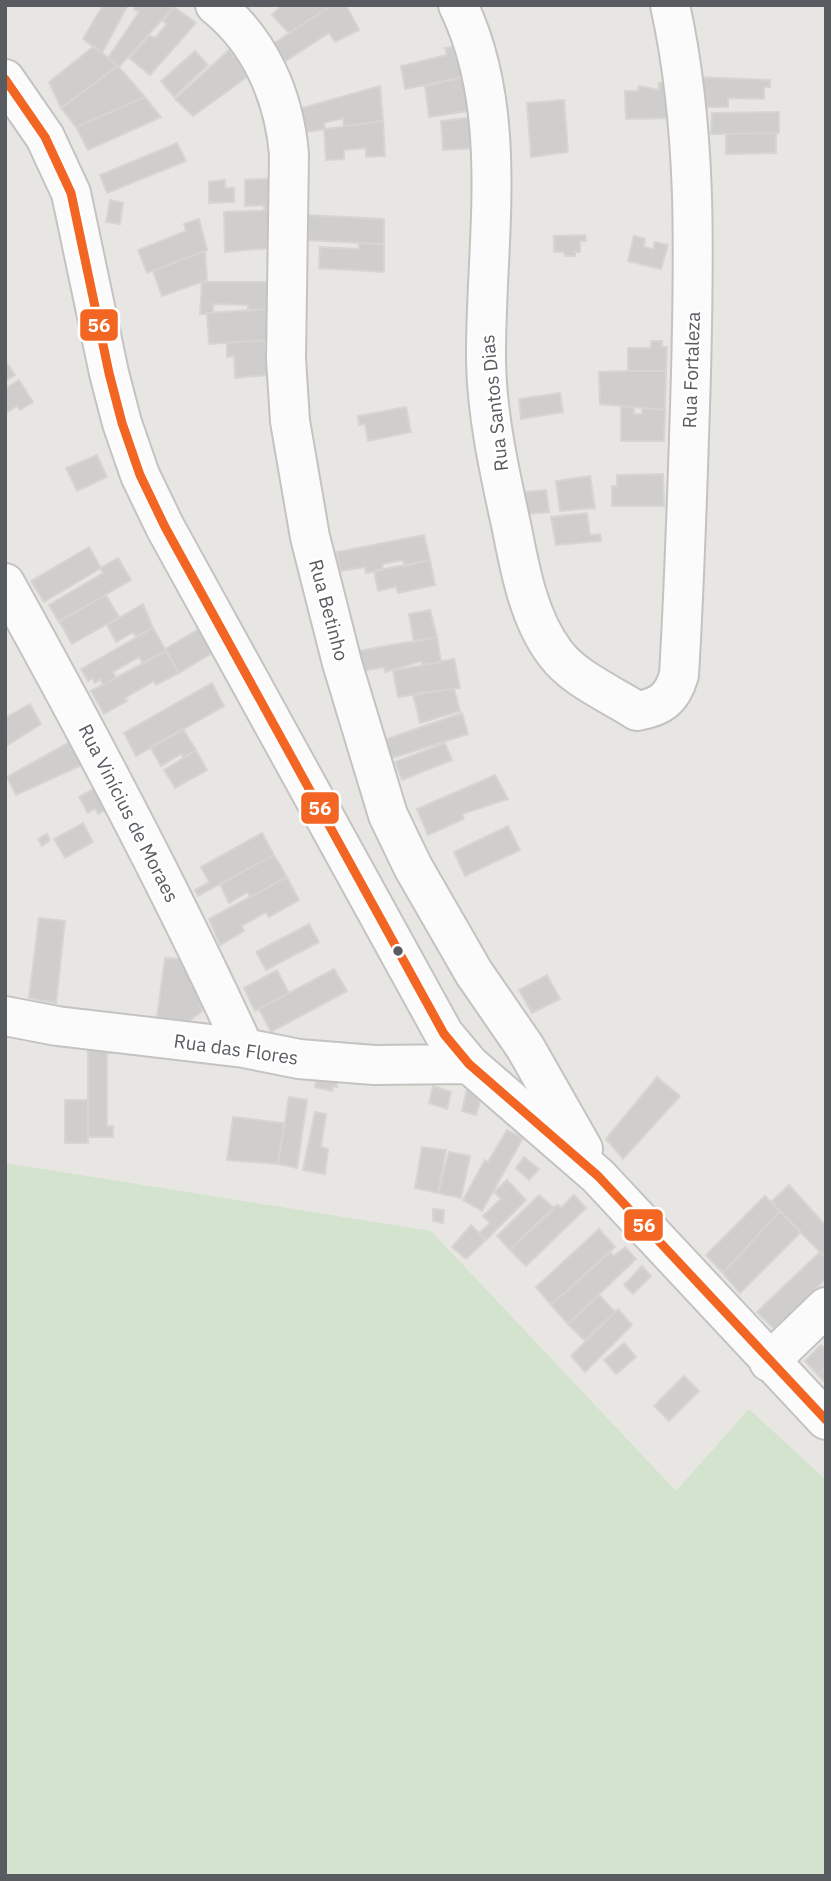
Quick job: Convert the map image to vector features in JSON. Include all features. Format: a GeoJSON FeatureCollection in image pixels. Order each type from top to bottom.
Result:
{"type":"FeatureCollection","features":[{"type":"Feature","properties":{"kind":"street","name":"Rua Betinho"},"geometry":{"type":"LineString","coordinates":[[215,5],[258,53],[275,83],[286,123],[289,154],[286,359],[290,421],[310,537],[342,663],[388,815],[413,867],[474,972],[525,1047],[598,1175]]}},
{"type":"Feature","properties":{"kind":"street","name":"Rua Santos Dias"},"geometry":{"type":"LineString","coordinates":[[458,5],[479,64],[492,131],[486,365],[498,460],[517,556],[537,622],[556,654],[575,672],[638,710]]}},
{"type":"Feature","properties":{"kind":"street","name":"Rua Fortaleza"},"geometry":{"type":"LineString","coordinates":[[638,710],[657,707],[673,693],[679,675],[686,551],[694,273],[690,117],[670,5]]}},
{"type":"Feature","properties":{"kind":"street"},"geometry":{"type":"LineString","coordinates":[[5,79],[45,137],[71,193],[109,373],[140,475],[443,1034],[469,1064],[598,1175],[769,1362],[826,1420]]}},
{"type":"Feature","properties":{"kind":"street","name":"Rua Vinícius de Moraes"},"geometry":{"type":"LineString","coordinates":[[5,583],[113,778],[194,939],[244,1048]]}},
{"type":"Feature","properties":{"kind":"street","name":"Rua das Flores"},"geometry":{"type":"LineString","coordinates":[[5,1016],[57,1026],[244,1048],[299,1059],[374,1065],[469,1064]]}},
{"type":"Feature","properties":{"kind":"street"},"geometry":{"type":"LineString","coordinates":[[769,1362],[826,1307]]}},
{"type":"Feature","properties":{"kind":"green space"},"geometry":{"type":"Polygon","coordinates":[[[5,1163],[431,1231],[676,1491],[749,1409],[826,1480],[826,1876],[5,1876],[5,1163]]]}},
{"type":"Feature","properties":{"kind":"building"},"geometry":{"type":"Polygon","coordinates":[[[103,5],[128,5],[102,53],[83,39],[103,5]]]}},
{"type":"Feature","properties":{"kind":"building"},"geometry":{"type":"Polygon","coordinates":[[[136,5],[174,7],[119,67],[108,58],[139,12],[134,9],[136,5]]]}},
{"type":"Feature","properties":{"kind":"building"},"geometry":{"type":"Polygon","coordinates":[[[282,5],[332,5],[289,33],[272,15],[282,5]]]}},
{"type":"Feature","properties":{"kind":"building"},"geometry":{"type":"Polygon","coordinates":[[[332,5],[346,5],[359,30],[335,42],[329,33],[284,62],[273,44],[332,5]]]}},
{"type":"Feature","properties":{"kind":"building"},"geometry":{"type":"Polygon","coordinates":[[[174,7],[196,23],[150,75],[129,58],[150,35],[155,38],[167,24],[162,21],[174,7]]]}},
{"type":"Feature","properties":{"kind":"building"},"geometry":{"type":"Polygon","coordinates":[[[462,45],[469,76],[405,89],[401,66],[447,55],[445,48],[462,45]]]}},
{"type":"Feature","properties":{"kind":"building"},"geometry":{"type":"Polygon","coordinates":[[[94,46],[118,66],[61,108],[49,82],[94,46]]]}},
{"type":"Feature","properties":{"kind":"building"},"geometry":{"type":"Polygon","coordinates":[[[229,50],[251,74],[193,116],[175,99],[229,50]]]}},
{"type":"Feature","properties":{"kind":"building"},"geometry":{"type":"Polygon","coordinates":[[[195,51],[208,65],[174,97],[161,81],[195,51]]]}},
{"type":"Feature","properties":{"kind":"building"},"geometry":{"type":"Polygon","coordinates":[[[118,66],[145,97],[76,127],[61,108],[118,66]]]}},
{"type":"Feature","properties":{"kind":"building"},"geometry":{"type":"Polygon","coordinates":[[[469,76],[476,110],[429,117],[425,86],[469,76]]]}},
{"type":"Feature","properties":{"kind":"building"},"geometry":{"type":"Polygon","coordinates":[[[700,77],[770,80],[770,87],[764,87],[764,99],[728,98],[728,107],[699,107],[700,77]]]}},
{"type":"Feature","properties":{"kind":"building"},"geometry":{"type":"Polygon","coordinates":[[[675,81],[675,118],[626,119],[625,91],[638,91],[639,86],[659,90],[659,83],[675,81]]]}},
{"type":"Feature","properties":{"kind":"building"},"geometry":{"type":"Polygon","coordinates":[[[380,86],[383,121],[344,126],[343,118],[324,123],[325,129],[300,133],[295,110],[380,86]]]}},
{"type":"Feature","properties":{"kind":"building"},"geometry":{"type":"Polygon","coordinates":[[[145,97],[161,117],[88,150],[76,127],[145,97]]]}},
{"type":"Feature","properties":{"kind":"building"},"geometry":{"type":"Polygon","coordinates":[[[564,100],[568,152],[531,157],[527,103],[564,100]]]}},
{"type":"Feature","properties":{"kind":"building"},"geometry":{"type":"Polygon","coordinates":[[[779,112],[779,133],[711,134],[712,113],[779,112]]]}},
{"type":"Feature","properties":{"kind":"building"},"geometry":{"type":"Polygon","coordinates":[[[473,117],[476,148],[443,150],[441,121],[473,117]]]}},
{"type":"Feature","properties":{"kind":"building"},"geometry":{"type":"Polygon","coordinates":[[[383,121],[385,156],[366,157],[366,148],[344,150],[344,159],[326,160],[324,129],[383,121]]]}},
{"type":"Feature","properties":{"kind":"building"},"geometry":{"type":"Polygon","coordinates":[[[776,133],[776,153],[726,154],[726,134],[776,133]]]}},
{"type":"Feature","properties":{"kind":"building"},"geometry":{"type":"Polygon","coordinates":[[[177,143],[186,161],[107,193],[100,175],[177,143]]]}},
{"type":"Feature","properties":{"kind":"building"},"geometry":{"type":"Polygon","coordinates":[[[274,178],[274,210],[264,210],[264,205],[245,206],[245,180],[274,178]]]}},
{"type":"Feature","properties":{"kind":"building"},"geometry":{"type":"Polygon","coordinates":[[[225,180],[225,188],[234,188],[234,202],[209,203],[209,182],[225,180]]]}},
{"type":"Feature","properties":{"kind":"building"},"geometry":{"type":"Polygon","coordinates":[[[110,200],[123,203],[120,224],[106,222],[110,200]]]}},
{"type":"Feature","properties":{"kind":"building"},"geometry":{"type":"Polygon","coordinates":[[[274,210],[272,248],[225,252],[224,212],[274,210]]]}},
{"type":"Feature","properties":{"kind":"building"},"geometry":{"type":"Polygon","coordinates":[[[306,215],[384,219],[384,244],[304,240],[306,215]]]}},
{"type":"Feature","properties":{"kind":"building"},"geometry":{"type":"Polygon","coordinates":[[[199,219],[207,250],[147,273],[138,250],[186,231],[184,224],[199,219]]]}},
{"type":"Feature","properties":{"kind":"building"},"geometry":{"type":"Polygon","coordinates":[[[585,235],[586,241],[580,241],[580,252],[575,252],[575,256],[554,252],[554,236],[585,235]]]}},
{"type":"Feature","properties":{"kind":"building"},"geometry":{"type":"Polygon","coordinates":[[[634,236],[645,239],[644,247],[653,249],[655,242],[668,245],[661,269],[628,261],[634,236]]]}},
{"type":"Feature","properties":{"kind":"building"},"geometry":{"type":"Polygon","coordinates":[[[359,243],[384,244],[384,272],[319,268],[320,247],[359,249],[359,243]]]}},
{"type":"Feature","properties":{"kind":"building"},"geometry":{"type":"Polygon","coordinates":[[[205,251],[207,280],[162,296],[153,271],[205,251]]]}},
{"type":"Feature","properties":{"kind":"building"},"geometry":{"type":"Polygon","coordinates":[[[202,282],[268,282],[267,309],[248,311],[248,305],[213,304],[213,313],[200,314],[202,282]]]}},
{"type":"Feature","properties":{"kind":"building"},"geometry":{"type":"Polygon","coordinates":[[[267,309],[268,340],[209,344],[207,313],[267,309]]]}},
{"type":"Feature","properties":{"kind":"building"},"geometry":{"type":"Polygon","coordinates":[[[265,340],[268,375],[235,378],[234,356],[227,357],[227,343],[265,340]]]}},
{"type":"Feature","properties":{"kind":"building"},"geometry":{"type":"Polygon","coordinates":[[[651,341],[662,341],[662,347],[667,347],[666,371],[628,371],[628,348],[651,348],[651,341]]]}},
{"type":"Feature","properties":{"kind":"building"},"geometry":{"type":"Polygon","coordinates":[[[5,360],[15,375],[5,381],[5,360]]]}},
{"type":"Feature","properties":{"kind":"building"},"geometry":{"type":"Polygon","coordinates":[[[666,371],[665,410],[600,404],[599,372],[666,371]]]}},
{"type":"Feature","properties":{"kind":"building"},"geometry":{"type":"Polygon","coordinates":[[[19,380],[33,402],[20,410],[17,406],[5,414],[5,389],[19,380]]]}},
{"type":"Feature","properties":{"kind":"building"},"geometry":{"type":"Polygon","coordinates":[[[560,393],[563,412],[521,419],[519,399],[560,393]]]}},
{"type":"Feature","properties":{"kind":"building"},"geometry":{"type":"Polygon","coordinates":[[[621,406],[634,407],[634,414],[642,414],[642,408],[665,410],[664,441],[621,441],[621,406]]]}},
{"type":"Feature","properties":{"kind":"building"},"geometry":{"type":"Polygon","coordinates":[[[406,407],[411,432],[368,441],[365,424],[359,425],[358,416],[406,407]]]}},
{"type":"Feature","properties":{"kind":"building"},"geometry":{"type":"Polygon","coordinates":[[[97,455],[107,477],[77,491],[66,468],[97,455]]]}},
{"type":"Feature","properties":{"kind":"building"},"geometry":{"type":"Polygon","coordinates":[[[663,474],[664,506],[612,506],[612,486],[617,486],[617,475],[663,474]]]}},
{"type":"Feature","properties":{"kind":"building"},"geometry":{"type":"Polygon","coordinates":[[[590,476],[595,508],[560,511],[556,481],[590,476]]]}},
{"type":"Feature","properties":{"kind":"building"},"geometry":{"type":"Polygon","coordinates":[[[546,490],[549,512],[528,514],[525,492],[546,490]]]}},
{"type":"Feature","properties":{"kind":"building"},"geometry":{"type":"Polygon","coordinates":[[[587,513],[590,535],[600,534],[601,541],[556,545],[551,517],[587,513]]]}},
{"type":"Feature","properties":{"kind":"building"},"geometry":{"type":"Polygon","coordinates":[[[424,535],[430,560],[404,566],[403,560],[382,564],[383,570],[366,573],[365,567],[340,571],[337,552],[424,535]]]}},
{"type":"Feature","properties":{"kind":"building"},"geometry":{"type":"Polygon","coordinates":[[[89,547],[101,568],[44,602],[31,581],[89,547]]]}},
{"type":"Feature","properties":{"kind":"building"},"geometry":{"type":"Polygon","coordinates":[[[118,558],[131,580],[59,622],[49,605],[103,573],[100,568],[118,558]]]}},
{"type":"Feature","properties":{"kind":"building"},"geometry":{"type":"Polygon","coordinates":[[[430,560],[435,585],[398,593],[396,587],[378,591],[374,571],[430,560]]]}},
{"type":"Feature","properties":{"kind":"building"},"geometry":{"type":"Polygon","coordinates":[[[106,595],[119,617],[72,644],[59,621],[106,595]]]}},
{"type":"Feature","properties":{"kind":"building"},"geometry":{"type":"Polygon","coordinates":[[[143,604],[153,628],[136,637],[133,632],[116,642],[107,625],[143,604]]]}},
{"type":"Feature","properties":{"kind":"building"},"geometry":{"type":"Polygon","coordinates":[[[430,610],[437,637],[414,642],[409,614],[430,610]]]}},
{"type":"Feature","properties":{"kind":"building"},"geometry":{"type":"Polygon","coordinates":[[[153,628],[166,651],[143,663],[139,657],[113,672],[116,678],[103,685],[100,679],[95,683],[92,678],[88,681],[81,669],[153,628]]]}},
{"type":"Feature","properties":{"kind":"building"},"geometry":{"type":"Polygon","coordinates":[[[199,629],[212,653],[179,673],[165,649],[199,629]]]}},
{"type":"Feature","properties":{"kind":"building"},"geometry":{"type":"Polygon","coordinates":[[[437,637],[441,662],[422,665],[422,661],[385,672],[384,667],[361,671],[358,651],[437,637]]]}},
{"type":"Feature","properties":{"kind":"building"},"geometry":{"type":"Polygon","coordinates":[[[166,651],[179,673],[156,685],[154,681],[104,714],[91,691],[166,651]]]}},
{"type":"Feature","properties":{"kind":"building"},"geometry":{"type":"Polygon","coordinates":[[[454,659],[460,688],[398,697],[393,671],[454,659]]]}},
{"type":"Feature","properties":{"kind":"building"},"geometry":{"type":"Polygon","coordinates":[[[212,683],[224,706],[136,756],[124,733],[212,683]]]}},
{"type":"Feature","properties":{"kind":"building"},"geometry":{"type":"Polygon","coordinates":[[[454,689],[460,711],[420,723],[413,694],[454,689]]]}},
{"type":"Feature","properties":{"kind":"building"},"geometry":{"type":"Polygon","coordinates":[[[30,704],[41,724],[5,747],[5,718],[30,704]]]}},
{"type":"Feature","properties":{"kind":"building"},"geometry":{"type":"Polygon","coordinates":[[[462,713],[468,734],[386,760],[381,741],[462,713]]]}},
{"type":"Feature","properties":{"kind":"building"},"geometry":{"type":"Polygon","coordinates":[[[183,729],[196,750],[184,758],[181,754],[161,766],[150,747],[183,729]]]}},
{"type":"Feature","properties":{"kind":"building"},"geometry":{"type":"Polygon","coordinates":[[[82,735],[95,759],[16,795],[7,777],[82,735]]]}},
{"type":"Feature","properties":{"kind":"building"},"geometry":{"type":"Polygon","coordinates":[[[445,743],[452,760],[402,780],[395,762],[445,743]]]}},
{"type":"Feature","properties":{"kind":"building"},"geometry":{"type":"Polygon","coordinates":[[[196,750],[207,770],[175,788],[164,770],[196,750]]]}},
{"type":"Feature","properties":{"kind":"building"},"geometry":{"type":"Polygon","coordinates":[[[495,775],[508,799],[462,814],[464,819],[428,835],[417,809],[495,775]]]}},
{"type":"Feature","properties":{"kind":"building"},"geometry":{"type":"Polygon","coordinates":[[[105,782],[117,803],[98,814],[95,808],[88,813],[79,797],[105,782]]]}},
{"type":"Feature","properties":{"kind":"building"},"geometry":{"type":"Polygon","coordinates":[[[83,823],[93,842],[65,858],[54,839],[83,823]]]}},
{"type":"Feature","properties":{"kind":"building"},"geometry":{"type":"Polygon","coordinates":[[[508,826],[520,850],[465,876],[454,852],[508,826]]]}},
{"type":"Feature","properties":{"kind":"building"},"geometry":{"type":"Polygon","coordinates":[[[262,833],[274,855],[198,896],[195,890],[209,882],[201,867],[262,833]]]}},
{"type":"Feature","properties":{"kind":"building"},"geometry":{"type":"Polygon","coordinates":[[[47,834],[50,840],[42,846],[38,839],[47,834]]]}},
{"type":"Feature","properties":{"kind":"building"},"geometry":{"type":"Polygon","coordinates":[[[274,855],[287,877],[250,897],[248,892],[229,903],[220,884],[274,855]]]}},
{"type":"Feature","properties":{"kind":"building"},"geometry":{"type":"Polygon","coordinates":[[[287,877],[299,900],[269,917],[266,912],[242,926],[244,931],[220,945],[209,919],[287,877]]]}},
{"type":"Feature","properties":{"kind":"building"},"geometry":{"type":"Polygon","coordinates":[[[39,918],[65,921],[56,1003],[29,998],[39,918]]]}},
{"type":"Feature","properties":{"kind":"building"},"geometry":{"type":"Polygon","coordinates":[[[309,924],[319,942],[266,970],[256,952],[309,924]]]}},
{"type":"Feature","properties":{"kind":"building"},"geometry":{"type":"Polygon","coordinates":[[[165,958],[191,960],[202,1011],[188,1022],[157,1017],[165,958]]]}},
{"type":"Feature","properties":{"kind":"building"},"geometry":{"type":"Polygon","coordinates":[[[334,969],[347,991],[271,1032],[259,1009],[334,969]]]}},
{"type":"Feature","properties":{"kind":"building"},"geometry":{"type":"Polygon","coordinates":[[[277,970],[289,993],[255,1011],[244,988],[277,970]]]}},
{"type":"Feature","properties":{"kind":"building"},"geometry":{"type":"Polygon","coordinates":[[[547,975],[560,999],[532,1013],[519,990],[547,975]]]}},
{"type":"Feature","properties":{"kind":"building"},"geometry":{"type":"Polygon","coordinates":[[[88,1044],[113,1046],[113,1053],[107,1053],[107,1126],[113,1126],[113,1137],[88,1137],[88,1044]]]}},
{"type":"Feature","properties":{"kind":"building"},"geometry":{"type":"Polygon","coordinates":[[[316,1076],[337,1082],[337,1087],[333,1086],[332,1091],[315,1087],[316,1076]]]}},
{"type":"Feature","properties":{"kind":"building"},"geometry":{"type":"Polygon","coordinates":[[[657,1077],[680,1096],[623,1159],[606,1139],[657,1077]]]}},
{"type":"Feature","properties":{"kind":"building"},"geometry":{"type":"Polygon","coordinates":[[[433,1086],[451,1092],[447,1109],[429,1103],[433,1086]]]}},
{"type":"Feature","properties":{"kind":"building"},"geometry":{"type":"Polygon","coordinates":[[[467,1088],[483,1092],[476,1115],[462,1111],[467,1088]]]}},
{"type":"Feature","properties":{"kind":"building"},"geometry":{"type":"Polygon","coordinates":[[[289,1097],[307,1100],[297,1168],[278,1164],[289,1097]]]}},
{"type":"Feature","properties":{"kind":"building"},"geometry":{"type":"Polygon","coordinates":[[[65,1100],[88,1100],[88,1143],[65,1143],[65,1100]]]}},
{"type":"Feature","properties":{"kind":"building"},"geometry":{"type":"Polygon","coordinates":[[[315,1112],[326,1114],[321,1147],[328,1149],[325,1174],[303,1170],[315,1112]]]}},
{"type":"Feature","properties":{"kind":"building"},"geometry":{"type":"Polygon","coordinates":[[[233,1117],[284,1123],[278,1164],[227,1160],[233,1117]]]}},
{"type":"Feature","properties":{"kind":"building"},"geometry":{"type":"Polygon","coordinates":[[[507,1130],[523,1138],[482,1211],[463,1200],[485,1160],[488,1162],[507,1130]]]}},
{"type":"Feature","properties":{"kind":"building"},"geometry":{"type":"Polygon","coordinates":[[[422,1147],[446,1150],[438,1193],[415,1188],[422,1147]]]}},
{"type":"Feature","properties":{"kind":"building"},"geometry":{"type":"Polygon","coordinates":[[[449,1152],[470,1156],[461,1198],[438,1193],[449,1152]]]}},
{"type":"Feature","properties":{"kind":"building"},"geometry":{"type":"Polygon","coordinates":[[[524,1157],[539,1169],[529,1180],[516,1168],[524,1157]]]}},
{"type":"Feature","properties":{"kind":"building"},"geometry":{"type":"Polygon","coordinates":[[[507,1180],[526,1200],[486,1240],[479,1233],[490,1223],[483,1216],[501,1199],[494,1192],[507,1180]]]}},
{"type":"Feature","properties":{"kind":"building"},"geometry":{"type":"Polygon","coordinates":[[[789,1185],[826,1226],[826,1251],[822,1254],[771,1202],[789,1185]]]}},
{"type":"Feature","properties":{"kind":"building"},"geometry":{"type":"Polygon","coordinates":[[[539,1195],[554,1208],[510,1250],[497,1236],[539,1195]]]}},
{"type":"Feature","properties":{"kind":"building"},"geometry":{"type":"Polygon","coordinates":[[[574,1195],[586,1208],[526,1266],[510,1250],[554,1207],[558,1205],[561,1208],[574,1195]]]}},
{"type":"Feature","properties":{"kind":"building"},"geometry":{"type":"Polygon","coordinates":[[[765,1196],[780,1211],[723,1273],[706,1255],[765,1196]]]}},
{"type":"Feature","properties":{"kind":"building"},"geometry":{"type":"Polygon","coordinates":[[[433,1209],[444,1210],[443,1223],[433,1221],[433,1209]]]}},
{"type":"Feature","properties":{"kind":"building"},"geometry":{"type":"Polygon","coordinates":[[[780,1211],[801,1232],[740,1293],[723,1273],[780,1211]]]}},
{"type":"Feature","properties":{"kind":"building"},"geometry":{"type":"Polygon","coordinates":[[[471,1225],[486,1240],[466,1259],[452,1247],[471,1225]]]}},
{"type":"Feature","properties":{"kind":"building"},"geometry":{"type":"Polygon","coordinates":[[[599,1229],[615,1247],[551,1305],[536,1287],[599,1229]]]}},
{"type":"Feature","properties":{"kind":"building"},"geometry":{"type":"Polygon","coordinates":[[[625,1247],[636,1259],[568,1324],[551,1305],[610,1252],[614,1256],[625,1247]]]}},
{"type":"Feature","properties":{"kind":"building"},"geometry":{"type":"Polygon","coordinates":[[[820,1252],[826,1257],[826,1278],[776,1331],[757,1312],[820,1252]]]}},
{"type":"Feature","properties":{"kind":"building"},"geometry":{"type":"Polygon","coordinates":[[[642,1266],[651,1276],[633,1294],[624,1285],[642,1266]]]}},
{"type":"Feature","properties":{"kind":"building"},"geometry":{"type":"Polygon","coordinates":[[[599,1295],[615,1312],[585,1341],[568,1324],[599,1295]]]}},
{"type":"Feature","properties":{"kind":"building"},"geometry":{"type":"Polygon","coordinates":[[[618,1309],[632,1325],[585,1372],[571,1356],[618,1309]]]}},
{"type":"Feature","properties":{"kind":"building"},"geometry":{"type":"Polygon","coordinates":[[[624,1343],[636,1357],[616,1374],[604,1360],[624,1343]]]}},
{"type":"Feature","properties":{"kind":"building"},"geometry":{"type":"Polygon","coordinates":[[[821,1345],[826,1350],[826,1367],[818,1375],[805,1361],[821,1345]]]}},
{"type":"Feature","properties":{"kind":"building"},"geometry":{"type":"Polygon","coordinates":[[[826,1367],[826,1383],[818,1375],[826,1367]]]}},
{"type":"Feature","properties":{"kind":"building"},"geometry":{"type":"Polygon","coordinates":[[[684,1376],[699,1391],[669,1421],[654,1406],[684,1376]]]}},
{"type":"Feature","properties":{"kind":"transit line","name":"56"},"geometry":{"type":"LineString","coordinates":[[5,79],[45,137],[71,193],[109,373],[122,423],[140,475],[165,527],[444,1034],[469,1064],[598,1176],[826,1420]]}}]}
